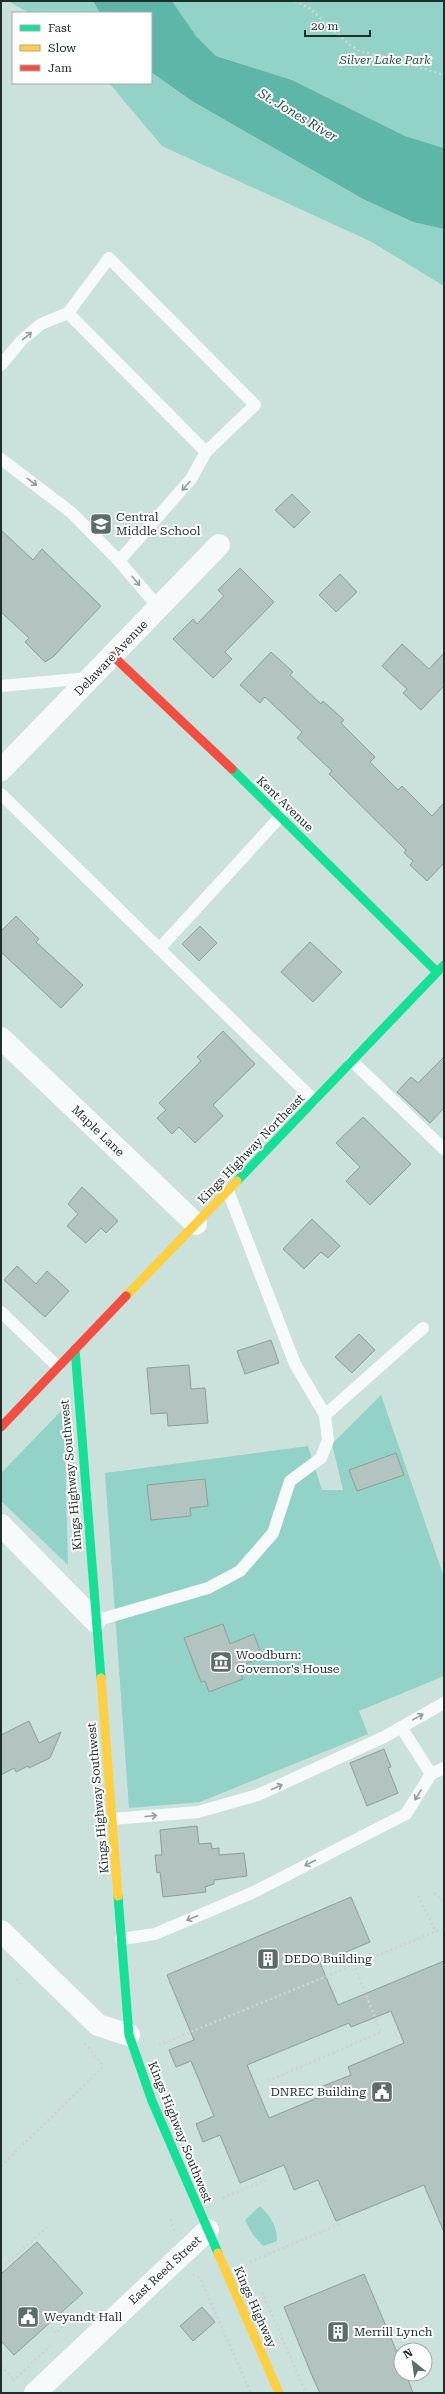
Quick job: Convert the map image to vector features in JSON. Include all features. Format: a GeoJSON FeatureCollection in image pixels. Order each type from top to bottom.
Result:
{"type":"FeatureCollection","features":[{"type":"Feature","properties":{"kind":"main road","name":"Kent Avenue"},"geometry":{"type":"LineString","coordinates":[[113,656],[441,968]]}},
{"type":"Feature","properties":{"kind":"main road","name":"Kings Highway Northeast"},"geometry":{"type":"LineString","coordinates":[[1,1427],[441,968]]}},
{"type":"Feature","properties":{"kind":"main road","name":"Kings Highway Southwest"},"geometry":{"type":"LineString","coordinates":[[75,1349],[95,1621],[129,2035],[152,2101],[208,2230]]}},
{"type":"Feature","properties":{"kind":"main road","name":"Kings Highway"},"geometry":{"type":"LineString","coordinates":[[208,2230],[279,2393]]}},
{"type":"Feature","properties":{"kind":"street","name":"Delaware Avenue"},"geometry":{"type":"LineString","coordinates":[[1,770],[92,678],[219,545]]}},
{"type":"Feature","properties":{"kind":"street","name":"Maple Lane"},"geometry":{"type":"LineString","coordinates":[[1,1038],[196,1224]]}},
{"type":"Feature","properties":{"kind":"street"},"geometry":{"type":"LineString","coordinates":[[1,1525],[95,1621]]}},
{"type":"Feature","properties":{"kind":"street"},"geometry":{"type":"LineString","coordinates":[[1,1931],[98,2025],[129,2035]]}},
{"type":"Feature","properties":{"kind":"street","name":"East Reed Street"},"geometry":{"type":"LineString","coordinates":[[35,2393],[208,2230]]}},
{"type":"Feature","properties":{"kind":"lane"},"geometry":{"type":"LineString","coordinates":[[1,365],[22,340],[41,324],[68,313],[109,258],[255,406],[206,452],[191,479],[119,561]]}},
{"type":"Feature","properties":{"kind":"lane"},"geometry":{"type":"LineString","coordinates":[[68,313],[206,452]]}},
{"type":"Feature","properties":{"kind":"lane"},"geometry":{"type":"LineString","coordinates":[[1,459],[72,513],[119,561],[159,608]]}},
{"type":"Feature","properties":{"kind":"lane"},"geometry":{"type":"LineString","coordinates":[[1,686],[92,678]]}},
{"type":"Feature","properties":{"kind":"lane"},"geometry":{"type":"LineString","coordinates":[[1,794],[314,1100]]}},
{"type":"Feature","properties":{"kind":"lane"},"geometry":{"type":"LineString","coordinates":[[159,949],[281,816]]}},
{"type":"Feature","properties":{"kind":"lane"},"geometry":{"type":"LineString","coordinates":[[352,1061],[444,1149]]}},
{"type":"Feature","properties":{"kind":"lane"},"geometry":{"type":"LineString","coordinates":[[95,1621],[208,1588],[240,1571],[273,1533],[290,1481],[321,1458],[328,1440],[325,1415],[295,1364],[228,1190]]}},
{"type":"Feature","properties":{"kind":"lane"},"geometry":{"type":"LineString","coordinates":[[1,1312],[58,1367]]}},
{"type":"Feature","properties":{"kind":"lane"},"geometry":{"type":"LineString","coordinates":[[325,1415],[423,1328]]}},
{"type":"Feature","properties":{"kind":"lane"},"geometry":{"type":"LineString","coordinates":[[112,1819],[198,1812],[258,1795],[355,1751],[444,1703]]}},
{"type":"Feature","properties":{"kind":"lane"},"geometry":{"type":"LineString","coordinates":[[401,1727],[431,1774]]}},
{"type":"Feature","properties":{"kind":"lane"},"geometry":{"type":"LineString","coordinates":[[121,1939],[155,1934],[254,1892],[406,1814],[431,1774],[444,1768]]}},
{"type":"Feature","properties":{"kind":"path"},"geometry":{"type":"LineString","coordinates":[[295,1],[308,7],[348,44],[359,51],[378,54],[444,75]]}},
{"type":"Feature","properties":{"kind":"path"},"geometry":{"type":"LineString","coordinates":[[434,1893],[444,1902]]}},
{"type":"Feature","properties":{"kind":"path"},"geometry":{"type":"LineString","coordinates":[[418,1896],[436,1932]]}},
{"type":"Feature","properties":{"kind":"path"},"geometry":{"type":"LineString","coordinates":[[158,2046],[444,1928]]}},
{"type":"Feature","properties":{"kind":"path"},"geometry":{"type":"LineString","coordinates":[[268,2081],[381,2032],[354,1965]]}},
{"type":"Feature","properties":{"kind":"path"},"geometry":{"type":"LineString","coordinates":[[16,1979],[27,1990]]}},
{"type":"Feature","properties":{"kind":"path"},"geometry":{"type":"LineString","coordinates":[[1,2166],[103,2068],[100,2061],[78,2038]]}},
{"type":"Feature","properties":{"kind":"path"},"geometry":{"type":"LineString","coordinates":[[223,2198],[269,2179]]}},
{"type":"Feature","properties":{"kind":"path"},"geometry":{"type":"LineString","coordinates":[[250,2262],[342,2223]]}},
{"type":"Feature","properties":{"kind":"path"},"geometry":{"type":"LineString","coordinates":[[1,2268],[47,2227]]}},
{"type":"Feature","properties":{"kind":"path"},"geometry":{"type":"LineString","coordinates":[[188,2280],[194,2275],[200,2278],[251,2393]]}},
{"type":"Feature","properties":{"kind":"path"},"geometry":{"type":"LineString","coordinates":[[262,2292],[306,2393]]}},
{"type":"Feature","properties":{"kind":"path"},"geometry":{"type":"LineString","coordinates":[[77,2321],[88,2310]]}},
{"type":"Feature","properties":{"kind":"path"},"geometry":{"type":"LineString","coordinates":[[52,2328],[56,2333],[79,2312],[82,2315]]}},
{"type":"Feature","properties":{"kind":"path"},"geometry":{"type":"LineString","coordinates":[[1,2366],[14,2380],[54,2342]]}},
{"type":"Feature","properties":{"kind":"green space"},"geometry":{"type":"Polygon","coordinates":[[[8,1],[93,1],[99,12],[27,12],[8,1]]]}},
{"type":"Feature","properties":{"kind":"green space","name":"Silver Lake Park"},"geometry":{"type":"Polygon","coordinates":[[[172,1],[444,1],[444,148],[405,136],[292,80],[216,56],[196,36],[172,1]]]}},
{"type":"Feature","properties":{"kind":"green space"},"geometry":{"type":"Polygon","coordinates":[[[152,73],[192,101],[363,199],[413,222],[444,229],[444,286],[370,241],[162,146],[110,84],[152,84],[152,73]]]}},
{"type":"Feature","properties":{"kind":"green space"},"geometry":{"type":"Polygon","coordinates":[[[381,1395],[444,1577],[444,1676],[359,1711],[368,1734],[200,1802],[129,1808],[105,1473],[308,1446],[322,1490],[343,1490],[332,1444],[381,1395]]]}},
{"type":"Feature","properties":{"kind":"green space"},"geometry":{"type":"Polygon","coordinates":[[[64,1408],[68,1565],[1,1501],[1,1473],[64,1408]]]}},
{"type":"Feature","properties":{"kind":"green space"},"geometry":{"type":"Polygon","coordinates":[[[260,2206],[273,2222],[277,2235],[277,2241],[263,2246],[253,2235],[245,2220],[260,2206]]]}},
{"type":"Feature","properties":{"kind":"water","name":"St. Jones River"},"geometry":{"type":"Polygon","coordinates":[[[93,1],[172,1],[196,36],[216,56],[292,80],[405,136],[444,148],[444,229],[413,222],[363,199],[192,101],[152,73],[152,12],[99,12],[93,1]]]}},
{"type":"Feature","properties":{"kind":"building"},"geometry":{"type":"Polygon","coordinates":[[[292,494],[310,512],[294,528],[275,510],[292,494]]]}},
{"type":"Feature","properties":{"kind":"building"},"geometry":{"type":"Polygon","coordinates":[[[1,530],[33,560],[42,549],[101,606],[53,657],[45,662],[25,642],[29,638],[1,612],[1,530]]]}},
{"type":"Feature","properties":{"kind":"building"},"geometry":{"type":"Polygon","coordinates":[[[240,568],[274,602],[225,652],[232,659],[213,678],[173,639],[193,619],[197,624],[224,596],[218,590],[240,568]]]}},
{"type":"Feature","properties":{"kind":"building"},"geometry":{"type":"Polygon","coordinates":[[[340,574],[357,592],[336,612],[319,595],[340,574]]]}},
{"type":"Feature","properties":{"kind":"building"},"geometry":{"type":"Polygon","coordinates":[[[402,644],[429,669],[444,653],[444,686],[421,710],[403,693],[407,689],[382,666],[402,644]]]}},
{"type":"Feature","properties":{"kind":"building"},"geometry":{"type":"Polygon","coordinates":[[[271,652],[293,672],[290,675],[321,704],[323,701],[344,720],[341,723],[375,757],[370,762],[398,790],[402,786],[432,816],[444,803],[444,863],[427,881],[410,865],[413,861],[404,853],[406,850],[329,774],[332,771],[297,738],[302,732],[265,697],[260,703],[240,685],[271,652]]]}},
{"type":"Feature","properties":{"kind":"building"},"geometry":{"type":"Polygon","coordinates":[[[16,916],[39,939],[36,942],[83,985],[61,1008],[1,952],[1,931],[16,916]]]}},
{"type":"Feature","properties":{"kind":"building"},"geometry":{"type":"Polygon","coordinates":[[[200,926],[217,943],[199,961],[182,944],[200,926]]]}},
{"type":"Feature","properties":{"kind":"building"},"geometry":{"type":"Polygon","coordinates":[[[310,942],[342,972],[313,1002],[281,972],[310,942]]]}},
{"type":"Feature","properties":{"kind":"building"},"geometry":{"type":"Polygon","coordinates":[[[223,1031],[255,1064],[213,1105],[223,1116],[195,1143],[179,1127],[172,1134],[157,1118],[166,1110],[159,1103],[201,1061],[197,1057],[223,1031]]]}},
{"type":"Feature","properties":{"kind":"building"},"geometry":{"type":"Polygon","coordinates":[[[444,1057],[444,1108],[430,1123],[397,1092],[411,1077],[418,1083],[444,1057]]]}},
{"type":"Feature","properties":{"kind":"building"},"geometry":{"type":"Polygon","coordinates":[[[363,1117],[411,1164],[370,1205],[346,1181],[360,1167],[336,1143],[363,1117]]]}},
{"type":"Feature","properties":{"kind":"building"},"geometry":{"type":"Polygon","coordinates":[[[82,1187],[118,1221],[106,1233],[101,1228],[86,1243],[67,1226],[78,1214],[68,1204],[82,1187]]]}},
{"type":"Feature","properties":{"kind":"building"},"geometry":{"type":"Polygon","coordinates":[[[312,1219],[340,1246],[328,1258],[321,1252],[304,1269],[283,1249],[312,1219]]]}},
{"type":"Feature","properties":{"kind":"building"},"geometry":{"type":"Polygon","coordinates":[[[17,1266],[36,1284],[47,1271],[69,1291],[45,1317],[4,1280],[17,1266]]]}},
{"type":"Feature","properties":{"kind":"building"},"geometry":{"type":"Polygon","coordinates":[[[359,1334],[375,1350],[352,1373],[335,1357],[359,1334]]]}},
{"type":"Feature","properties":{"kind":"building"},"geometry":{"type":"Polygon","coordinates":[[[271,1340],[279,1363],[245,1374],[237,1351],[271,1340]]]}},
{"type":"Feature","properties":{"kind":"building"},"geometry":{"type":"Polygon","coordinates":[[[189,1365],[191,1389],[205,1388],[208,1423],[168,1426],[167,1413],[151,1414],[147,1368],[189,1365]]]}},
{"type":"Feature","properties":{"kind":"building"},"geometry":{"type":"Polygon","coordinates":[[[396,1453],[404,1475],[357,1491],[349,1470],[396,1453]]]}},
{"type":"Feature","properties":{"kind":"building"},"geometry":{"type":"Polygon","coordinates":[[[205,1479],[208,1506],[190,1508],[191,1516],[151,1520],[147,1485],[205,1479]]]}},
{"type":"Feature","properties":{"kind":"building","name":"Woodburn: Governor's House"},"geometry":{"type":"Polygon","coordinates":[[[223,1624],[230,1644],[254,1634],[262,1657],[238,1667],[243,1679],[209,1692],[205,1681],[201,1682],[184,1638],[223,1624]]]}},
{"type":"Feature","properties":{"kind":"building"},"geometry":{"type":"Polygon","coordinates":[[[29,1721],[39,1743],[61,1732],[50,1758],[29,1768],[28,1766],[16,1772],[14,1768],[1,1775],[1,1735],[29,1721]]]}},
{"type":"Feature","properties":{"kind":"building"},"geometry":{"type":"Polygon","coordinates":[[[384,1749],[391,1767],[388,1768],[398,1793],[367,1806],[350,1763],[384,1749]]]}},
{"type":"Feature","properties":{"kind":"building"},"geometry":{"type":"Polygon","coordinates":[[[197,1826],[199,1844],[211,1843],[212,1849],[219,1848],[219,1855],[244,1853],[247,1876],[214,1880],[214,1884],[205,1887],[206,1892],[163,1897],[160,1872],[157,1873],[155,1855],[162,1855],[160,1830],[197,1826]]]}},
{"type":"Feature","properties":{"kind":"building","name":"DNREC Building"},"geometry":{"type":"Polygon","coordinates":[[[351,1897],[370,1942],[320,1963],[338,2005],[444,1961],[444,2232],[424,2185],[336,2221],[318,2180],[294,2190],[284,2165],[240,2183],[220,2135],[203,2142],[196,2124],[214,2116],[191,2061],[176,2067],[169,2050],[194,2040],[167,1975],[351,1897]],[[391,2011],[351,2027],[349,2023],[247,2065],[269,2118],[322,2096],[318,2088],[351,2075],[348,2067],[404,2043],[391,2011]]]}},
{"type":"Feature","properties":{"kind":"building","name":"Weyandt Hall"},"geometry":{"type":"Polygon","coordinates":[[[37,2242],[83,2293],[14,2355],[1,2341],[1,2274],[37,2242]]]}},
{"type":"Feature","properties":{"kind":"building","name":"Merrill Lynch"},"geometry":{"type":"Polygon","coordinates":[[[364,2274],[393,2343],[393,2382],[409,2382],[413,2393],[320,2393],[284,2307],[364,2274]]]}},
{"type":"Feature","properties":{"kind":"building"},"geometry":{"type":"Polygon","coordinates":[[[202,2307],[215,2322],[193,2341],[180,2326],[202,2307]]]}},
{"type":"Feature","properties":{"kind":"traffic: fast"},"geometry":{"type":"LineString","coordinates":[[232,769],[437,972]]}},
{"type":"Feature","properties":{"kind":"traffic: fast"},"geometry":{"type":"LineString","coordinates":[[237,1181],[444,965]]}},
{"type":"Feature","properties":{"kind":"traffic: fast"},"geometry":{"type":"LineString","coordinates":[[75,1349],[101,1678]]}},
{"type":"Feature","properties":{"kind":"traffic: fast"},"geometry":{"type":"LineString","coordinates":[[118,1896],[129,2035],[152,2101],[218,2253]]}},
{"type":"Feature","properties":{"kind":"traffic: slow"},"geometry":{"type":"LineString","coordinates":[[126,1296],[237,1181]]}},
{"type":"Feature","properties":{"kind":"traffic: slow"},"geometry":{"type":"LineString","coordinates":[[101,1678],[118,1896]]}},
{"type":"Feature","properties":{"kind":"traffic: slow"},"geometry":{"type":"LineString","coordinates":[[218,2253],[279,2393]]}},
{"type":"Feature","properties":{"kind":"traffic: jam"},"geometry":{"type":"LineString","coordinates":[[113,656],[232,769]]}},
{"type":"Feature","properties":{"kind":"traffic: jam"},"geometry":{"type":"LineString","coordinates":[[1,1427],[126,1296]]}},
{"type":"Feature","properties":{"kind":"place","name":"Central Middle School"},"geometry":{"type":"Point","coordinates":[101,524]}},
{"type":"Feature","properties":{"kind":"place","name":"Woodburn: Governor's House"},"geometry":{"type":"Point","coordinates":[221,1662]}},
{"type":"Feature","properties":{"kind":"place","name":"DEDO Building"},"geometry":{"type":"Point","coordinates":[268,1959]}},
{"type":"Feature","properties":{"kind":"place","name":"DNREC Building"},"geometry":{"type":"Point","coordinates":[382,2092]}},
{"type":"Feature","properties":{"kind":"place","name":"Weyandt Hall"},"geometry":{"type":"Point","coordinates":[28,2317]}},
{"type":"Feature","properties":{"kind":"place","name":"Merrill Lynch"},"geometry":{"type":"Point","coordinates":[338,2332]}}]}
